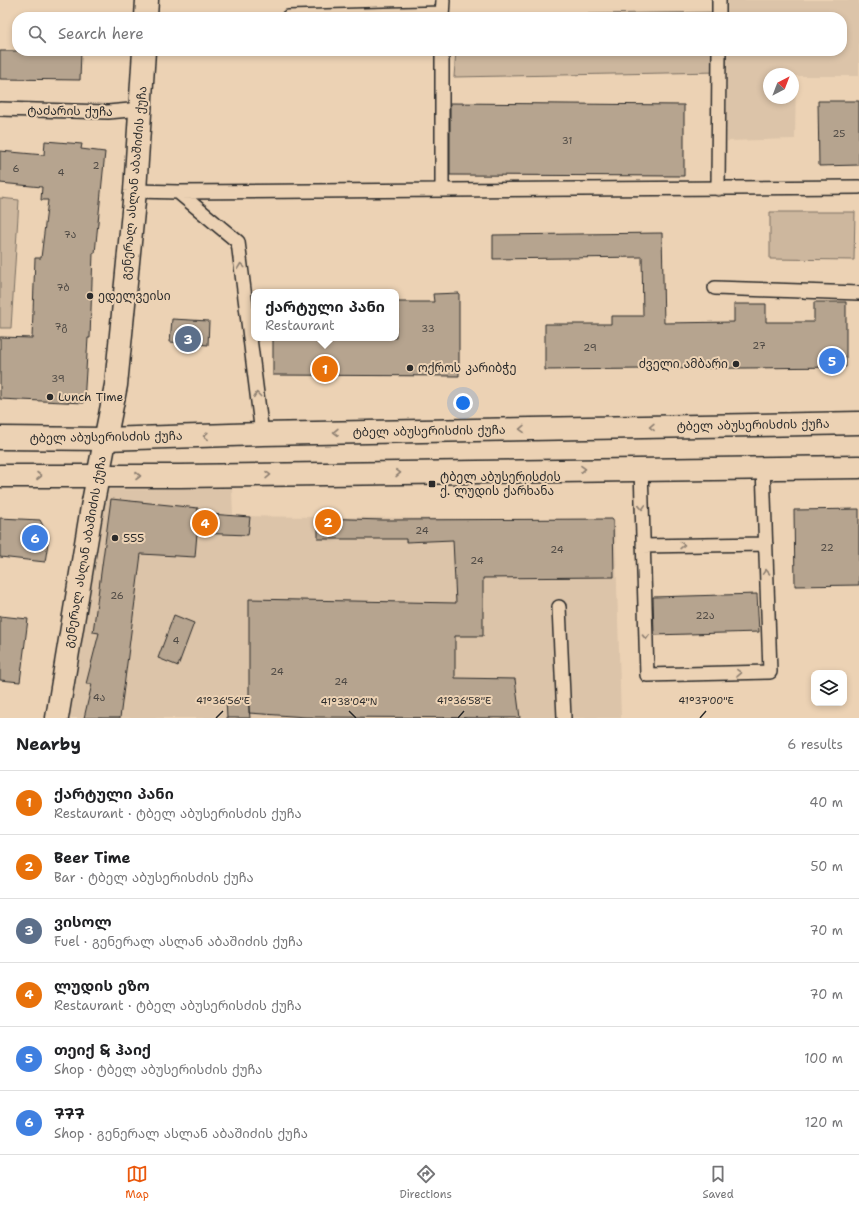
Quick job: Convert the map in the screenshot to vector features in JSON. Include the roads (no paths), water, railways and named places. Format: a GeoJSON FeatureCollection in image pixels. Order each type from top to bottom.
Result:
{"type":"FeatureCollection","features":[{"type":"Feature","properties":{"kind":"main road"},"geometry":{"type":"LineString","coordinates":[[147,12],[148,0]]}},
{"type":"Feature","properties":{"kind":"main road","name":"გენერალ ასლან აბაშიძის ქუჩა"},"geometry":{"type":"LineString","coordinates":[[57,718],[98,476],[116,391],[135,191],[144,56]]}},
{"type":"Feature","properties":{"kind":"main road","name":"ტბელ აბუსერისძის ქუჩა"},"geometry":{"type":"LineString","coordinates":[[0,438],[105,439],[262,434],[859,423]]}},
{"type":"Feature","properties":{"kind":"main road"},"geometry":{"type":"LineString","coordinates":[[0,476],[98,476],[641,468],[859,467]]}},
{"type":"Feature","properties":{"kind":"lane"},"geometry":{"type":"LineString","coordinates":[[442,12],[443,0]]}},
{"type":"Feature","properties":{"kind":"lane"},"geometry":{"type":"LineString","coordinates":[[719,0],[719,12]]}},
{"type":"Feature","properties":{"kind":"lane"},"geometry":{"type":"LineString","coordinates":[[442,56],[442,190]]}},
{"type":"Feature","properties":{"kind":"lane"},"geometry":{"type":"LineString","coordinates":[[718,189],[719,56]]}},
{"type":"Feature","properties":{"kind":"lane","name":"ტაძარის ქუჩა"},"geometry":{"type":"LineString","coordinates":[[0,109],[108,112],[141,109]]}},
{"type":"Feature","properties":{"kind":"lane"},"geometry":{"type":"LineString","coordinates":[[135,191],[178,192],[859,187]]}},
{"type":"Feature","properties":{"kind":"lane"},"geometry":{"type":"LineString","coordinates":[[178,192],[238,242],[262,434]]}},
{"type":"Feature","properties":{"kind":"lane"},"geometry":{"type":"LineString","coordinates":[[715,288],[859,293]]}},
{"type":"Feature","properties":{"kind":"lane"},"geometry":{"type":"LineString","coordinates":[[641,468],[647,675],[770,672],[763,467]]}},
{"type":"Feature","properties":{"kind":"lane"},"geometry":{"type":"LineString","coordinates":[[643,546],[766,544]]}},
{"type":"Feature","properties":{"kind":"lane"},"geometry":{"type":"LineString","coordinates":[[559,607],[564,718]]}},
{"type":"Feature","properties":{"kind":"place","name":"ედელვეისი"},"geometry":{"type":"Point","coordinates":[90,296]}},
{"type":"Feature","properties":{"kind":"place","name":"ვისოლ"},"geometry":{"type":"Point","coordinates":[188,339]}},
{"type":"Feature","properties":{"kind":"place","name":"თეიქ & ჰაიქ"},"geometry":{"type":"Point","coordinates":[832,361]}},
{"type":"Feature","properties":{"kind":"place","name":"ძველი ამბარი"},"geometry":{"type":"Point","coordinates":[736,364]}},
{"type":"Feature","properties":{"kind":"place","name":"ოქროს კარიბჭე"},"geometry":{"type":"Point","coordinates":[410,368]}},
{"type":"Feature","properties":{"kind":"place","name":"ქარტული პანი"},"geometry":{"type":"Point","coordinates":[325,369]}},
{"type":"Feature","properties":{"kind":"place","name":"Lunch Time"},"geometry":{"type":"Point","coordinates":[50,397]}},
{"type":"Feature","properties":{"kind":"place","name":"ტბელ აბუსერისძის ქ. ლუდის ქარხანა"},"geometry":{"type":"Point","coordinates":[432,484]}},
{"type":"Feature","properties":{"kind":"place","name":"Beer Time"},"geometry":{"type":"Point","coordinates":[328,522]}},
{"type":"Feature","properties":{"kind":"place","name":"ლუდის ეზო"},"geometry":{"type":"Point","coordinates":[205,523]}},
{"type":"Feature","properties":{"kind":"place","name":"777"},"geometry":{"type":"Point","coordinates":[35,538]}},
{"type":"Feature","properties":{"kind":"place","name":"555"},"geometry":{"type":"Point","coordinates":[115,538]}}]}
